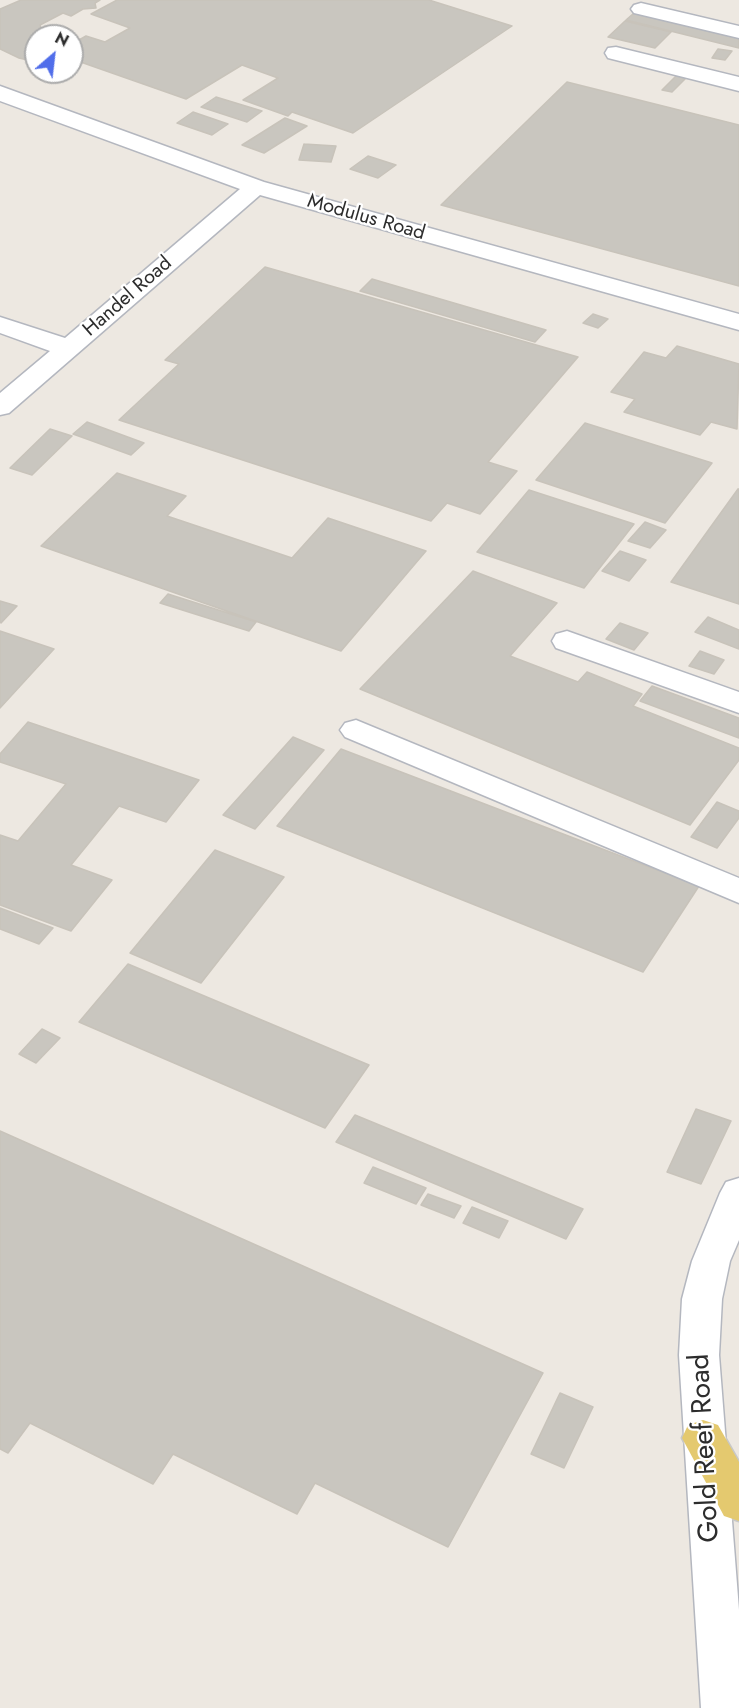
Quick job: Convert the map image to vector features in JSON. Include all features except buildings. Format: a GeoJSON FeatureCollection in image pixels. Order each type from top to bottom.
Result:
{"type":"FeatureCollection","features":[{"type":"Feature","properties":{"kind":"main road"},"geometry":{"type":"LineString","coordinates":[[703,1438],[739,1502]]}},
{"type":"Feature","properties":{"kind":"street"},"geometry":{"type":"LineString","coordinates":[[641,9],[739,32]]}},
{"type":"Feature","properties":{"kind":"street"},"geometry":{"type":"LineString","coordinates":[[616,53],[739,84]]}},
{"type":"Feature","properties":{"kind":"street","name":"Modulus Road"},"geometry":{"type":"LineString","coordinates":[[0,93],[256,188],[739,322]]}},
{"type":"Feature","properties":{"kind":"street","name":"Handel Road"},"geometry":{"type":"LineString","coordinates":[[0,407],[256,188]]}},
{"type":"Feature","properties":{"kind":"street"},"geometry":{"type":"LineString","coordinates":[[0,325],[68,348]]}},
{"type":"Feature","properties":{"kind":"street"},"geometry":{"type":"LineString","coordinates":[[567,641],[739,703]]}},
{"type":"Feature","properties":{"kind":"street"},"geometry":{"type":"LineString","coordinates":[[356,730],[739,891]]}},
{"type":"Feature","properties":{"kind":"street","name":"Gold Reef Road"},"geometry":{"type":"LineString","coordinates":[[724,1708],[703,1438],[699,1355],[702,1299],[711,1261],[739,1194]]}}]}
